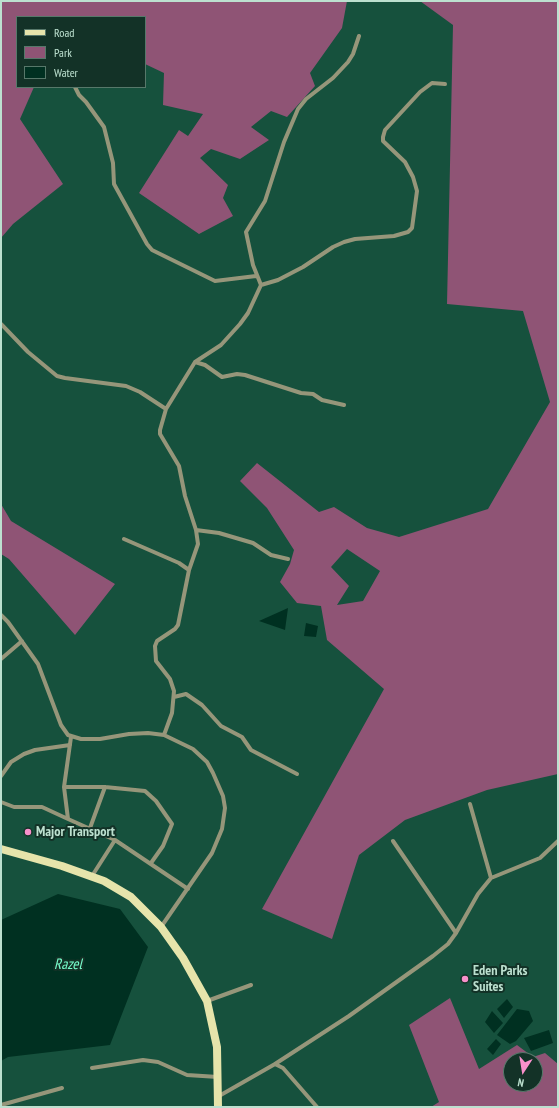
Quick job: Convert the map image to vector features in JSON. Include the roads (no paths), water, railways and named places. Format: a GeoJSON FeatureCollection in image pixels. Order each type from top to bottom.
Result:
{"type":"FeatureCollection","features":[{"type":"Feature","properties":{"kind":"main road"},"geometry":{"type":"LineString","coordinates":[[1,849],[104,881],[131,898],[161,927],[183,958],[206,1001],[215,1034],[218,1077],[217,1104]]}},
{"type":"Feature","properties":{"kind":"street"},"geometry":{"type":"LineString","coordinates":[[261,285],[256,276],[246,232],[265,201],[284,142],[302,104],[348,62],[353,54],[359,36]]}},
{"type":"Feature","properties":{"kind":"street"},"geometry":{"type":"LineString","coordinates":[[164,735],[172,713],[174,697],[170,679],[156,661],[155,646],[157,641],[175,629],[178,625],[188,570],[198,544],[196,530],[185,496],[179,466],[160,434],[166,409],[194,362],[221,345],[240,324],[248,313],[261,285],[278,280],[303,267],[333,247],[344,242],[355,239],[394,236],[408,232],[412,228],[417,191],[413,177],[405,162],[383,141],[383,137],[385,130],[420,92],[432,83],[444,84]]}},
{"type":"Feature","properties":{"kind":"street"},"geometry":{"type":"LineString","coordinates":[[76,88],[79,95],[104,126],[113,163],[114,184],[147,244],[152,250],[215,281],[256,276]]}},
{"type":"Feature","properties":{"kind":"street"},"geometry":{"type":"LineString","coordinates":[[1,324],[28,352],[57,376],[126,386],[140,392],[166,409]]}},
{"type":"Feature","properties":{"kind":"street"},"geometry":{"type":"LineString","coordinates":[[194,362],[205,365],[222,377],[237,374],[245,375],[286,389],[313,394],[322,400],[344,405]]}},
{"type":"Feature","properties":{"kind":"street"},"geometry":{"type":"LineString","coordinates":[[196,530],[219,533],[253,543],[271,555],[288,559]]}},
{"type":"Feature","properties":{"kind":"street"},"geometry":{"type":"LineString","coordinates":[[124,539],[178,563],[188,570]]}},
{"type":"Feature","properties":{"kind":"street"},"geometry":{"type":"LineString","coordinates":[[1,615],[38,664],[60,725],[71,737],[81,739],[100,739],[129,734],[148,733],[164,735],[192,749],[207,762],[223,796],[225,818],[212,853],[161,927]]}},
{"type":"Feature","properties":{"kind":"street"},"geometry":{"type":"LineString","coordinates":[[1,659],[22,641]]}},
{"type":"Feature","properties":{"kind":"street"},"geometry":{"type":"LineString","coordinates":[[174,697],[186,694],[202,705],[221,726],[242,737],[251,750],[297,774]]}},
{"type":"Feature","properties":{"kind":"street"},"geometry":{"type":"LineString","coordinates":[[68,819],[64,786],[71,737]]}},
{"type":"Feature","properties":{"kind":"street"},"geometry":{"type":"LineString","coordinates":[[1,776],[11,762],[24,754],[35,750],[70,745]]}},
{"type":"Feature","properties":{"kind":"street"},"geometry":{"type":"LineString","coordinates":[[64,786],[106,787],[145,791],[156,801],[172,824],[163,846],[151,863]]}},
{"type":"Feature","properties":{"kind":"street"},"geometry":{"type":"LineString","coordinates":[[90,828],[106,787]]}},
{"type":"Feature","properties":{"kind":"street"},"geometry":{"type":"LineString","coordinates":[[1,802],[14,807],[42,807],[90,828],[115,840],[188,889]]}},
{"type":"Feature","properties":{"kind":"street"},"geometry":{"type":"LineString","coordinates":[[470,804],[491,878]]}},
{"type":"Feature","properties":{"kind":"street"},"geometry":{"type":"LineString","coordinates":[[91,876],[115,840]]}},
{"type":"Feature","properties":{"kind":"street"},"geometry":{"type":"LineString","coordinates":[[394,841],[456,933]]}},
{"type":"Feature","properties":{"kind":"street"},"geometry":{"type":"LineString","coordinates":[[217,1104],[274,1064],[349,1016],[433,956],[448,944],[456,933],[478,894],[491,878],[540,858],[558,841]]}},
{"type":"Feature","properties":{"kind":"street"},"geometry":{"type":"LineString","coordinates":[[206,1001],[251,985]]}},
{"type":"Feature","properties":{"kind":"street"},"geometry":{"type":"LineString","coordinates":[[92,1068],[143,1060],[158,1062],[188,1075],[218,1077]]}},
{"type":"Feature","properties":{"kind":"street"},"geometry":{"type":"LineString","coordinates":[[274,1064],[283,1068],[317,1107]]}},
{"type":"Feature","properties":{"kind":"street"},"geometry":{"type":"LineString","coordinates":[[1,1105],[62,1088]]}},
{"type":"Feature","properties":{"kind":"water"},"geometry":{"type":"Polygon","coordinates":[[[288,608],[285,630],[259,621],[288,608]]]}},
{"type":"Feature","properties":{"kind":"water"},"geometry":{"type":"Polygon","coordinates":[[[306,623],[318,626],[316,637],[304,636],[306,623]]]}},
{"type":"Feature","properties":{"kind":"water","name":"Razel"},"geometry":{"type":"Polygon","coordinates":[[[58,894],[120,909],[148,947],[110,1045],[8,1057],[1,1061],[1,920],[58,894]]]}},
{"type":"Feature","properties":{"kind":"water"},"geometry":{"type":"Polygon","coordinates":[[[507,999],[513,1007],[504,1018],[497,1009],[507,999]]]}},
{"type":"Feature","properties":{"kind":"water"},"geometry":{"type":"Polygon","coordinates":[[[517,1009],[529,1011],[533,1021],[516,1041],[510,1044],[497,1035],[517,1009]]]}},
{"type":"Feature","properties":{"kind":"water"},"geometry":{"type":"Polygon","coordinates":[[[492,1011],[503,1023],[494,1033],[485,1022],[492,1011]]]}},
{"type":"Feature","properties":{"kind":"water"},"geometry":{"type":"Polygon","coordinates":[[[549,1030],[553,1043],[531,1051],[524,1038],[549,1030]]]}},
{"type":"Feature","properties":{"kind":"water"},"geometry":{"type":"Polygon","coordinates":[[[496,1039],[501,1044],[493,1055],[487,1049],[496,1039]]]}},
{"type":"Feature","properties":{"kind":"place","name":"Major Transport"},"geometry":{"type":"Point","coordinates":[28,832]}},
{"type":"Feature","properties":{"kind":"place","name":"Eden Parks Suites"},"geometry":{"type":"Point","coordinates":[465,979]}}]}
